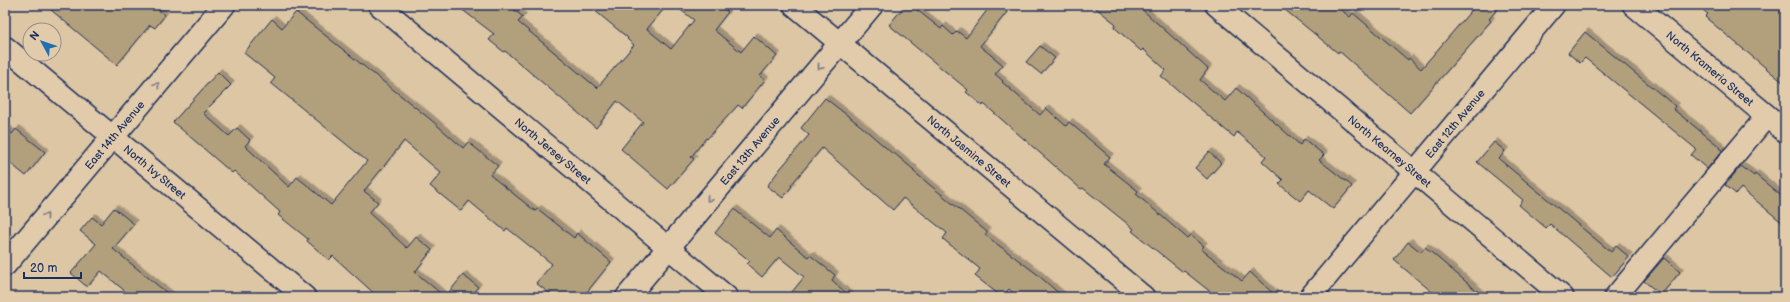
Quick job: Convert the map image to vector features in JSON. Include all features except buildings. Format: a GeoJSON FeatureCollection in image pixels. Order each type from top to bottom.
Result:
{"type":"FeatureCollection","features":[{"type":"Feature","properties":{"kind":"main road","name":"East 14th Avenue"},"geometry":{"type":"LineString","coordinates":[[5,265],[224,5]]}},
{"type":"Feature","properties":{"kind":"main road","name":"East 13th Avenue"},"geometry":{"type":"LineString","coordinates":[[627,297],[872,5]]}},
{"type":"Feature","properties":{"kind":"main road","name":"North Krameria Street"},"geometry":{"type":"LineString","coordinates":[[1634,5],[1785,131]]}},
{"type":"Feature","properties":{"kind":"street","name":"North Jersey Street"},"geometry":{"type":"LineString","coordinates":[[379,5],[727,297]]}},
{"type":"Feature","properties":{"kind":"street","name":"North Jasmine Street"},"geometry":{"type":"LineString","coordinates":[[794,5],[1144,297]]}},
{"type":"Feature","properties":{"kind":"street","name":"North Kearney Street"},"geometry":{"type":"LineString","coordinates":[[1216,5],[1563,297]]}},
{"type":"Feature","properties":{"kind":"street","name":"East 12th Avenue"},"geometry":{"type":"LineString","coordinates":[[1310,297],[1554,5]]}},
{"type":"Feature","properties":{"kind":"street","name":"North Ivy Street"},"geometry":{"type":"LineString","coordinates":[[5,47],[305,297]]}},
{"type":"Feature","properties":{"kind":"street"},"geometry":{"type":"LineString","coordinates":[[1615,297],[1767,116]]}}]}
